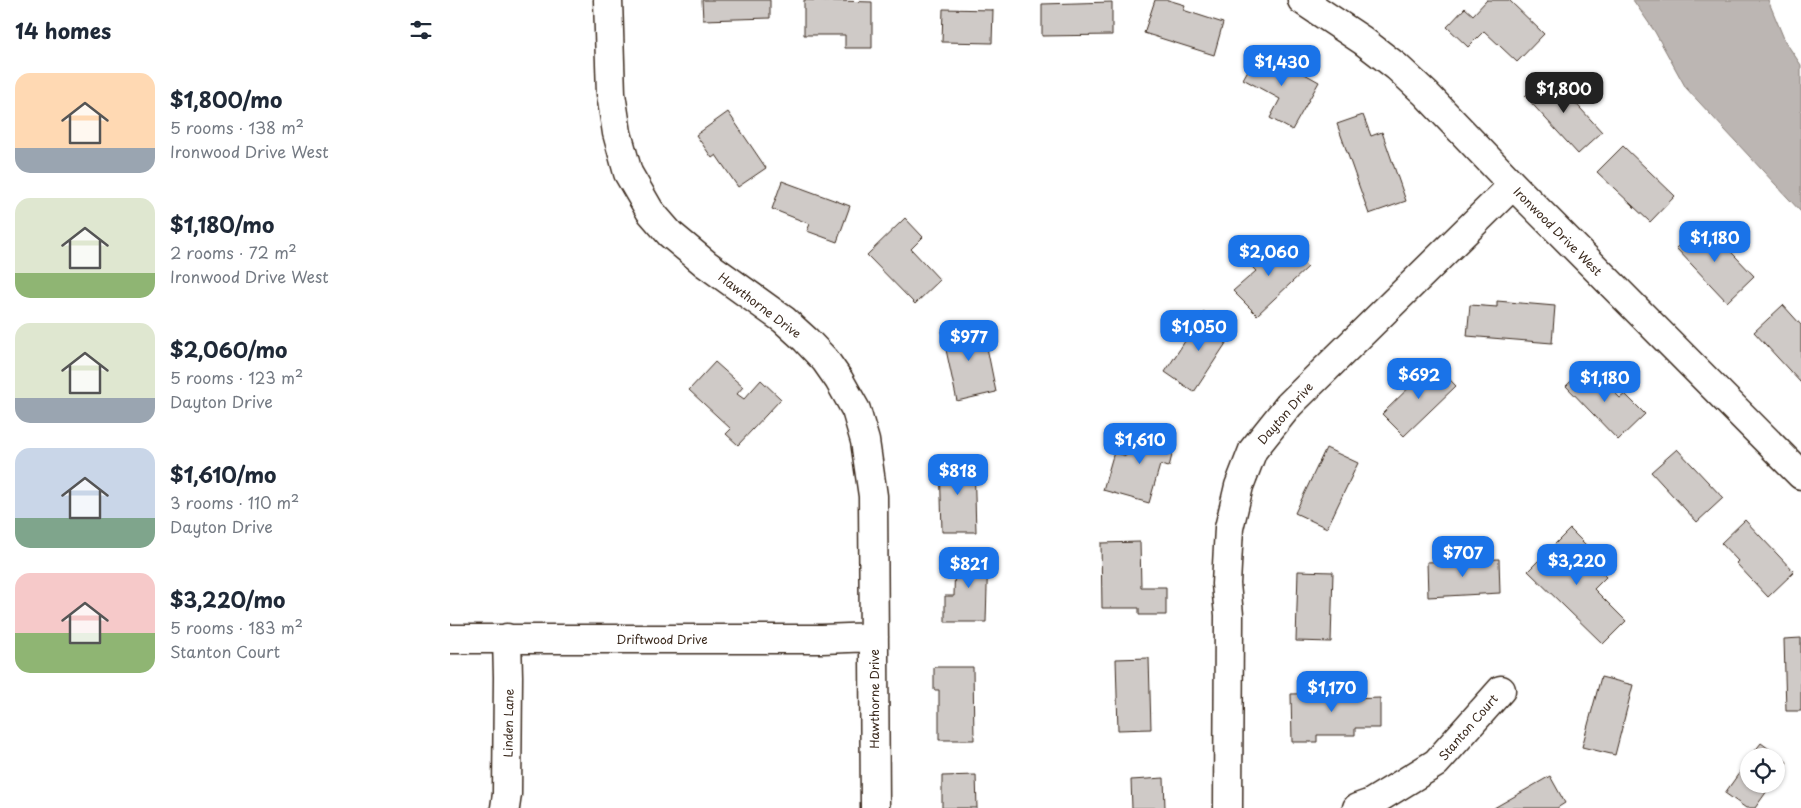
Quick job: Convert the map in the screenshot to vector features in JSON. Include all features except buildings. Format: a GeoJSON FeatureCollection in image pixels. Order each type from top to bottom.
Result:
{"type":"FeatureCollection","features":[{"type":"Feature","properties":{"kind":"street","name":"Hawthorne Drive"},"geometry":{"type":"LineString","coordinates":[[608,0],[611,94],[617,133],[628,173],[650,211],[670,234],[706,264],[784,320],[806,340],[825,360],[856,410],[865,441],[873,496],[875,808]]}},
{"type":"Feature","properties":{"kind":"street","name":"Ironwood Drive West"},"geometry":{"type":"LineString","coordinates":[[1302,0],[1362,40],[1397,67],[1426,94],[1512,185],[1801,476]]}},
{"type":"Feature","properties":{"kind":"street","name":"Dayton Drive"},"geometry":{"type":"LineString","coordinates":[[1228,808],[1228,616],[1226,584],[1229,528],[1239,486],[1253,450],[1289,405],[1512,185]]}},
{"type":"Feature","properties":{"kind":"street","name":"Driftwood Drive"},"geometry":{"type":"LineString","coordinates":[[450,638],[822,639],[874,637]]}},
{"type":"Feature","properties":{"kind":"street","name":"Linden Lane"},"geometry":{"type":"LineString","coordinates":[[505,808],[507,794],[507,638]]}},
{"type":"Feature","properties":{"kind":"street","name":"Stanton Court"},"geometry":{"type":"LineString","coordinates":[[1357,808],[1378,799],[1436,763],[1501,690]]}},
{"type":"Feature","properties":{"kind":"shaded area"},"geometry":{"type":"Polygon","coordinates":[[[1633,0],[1768,0],[1785,41],[1801,65],[1801,212],[1686,88],[1655,32],[1633,0]]]}}]}
